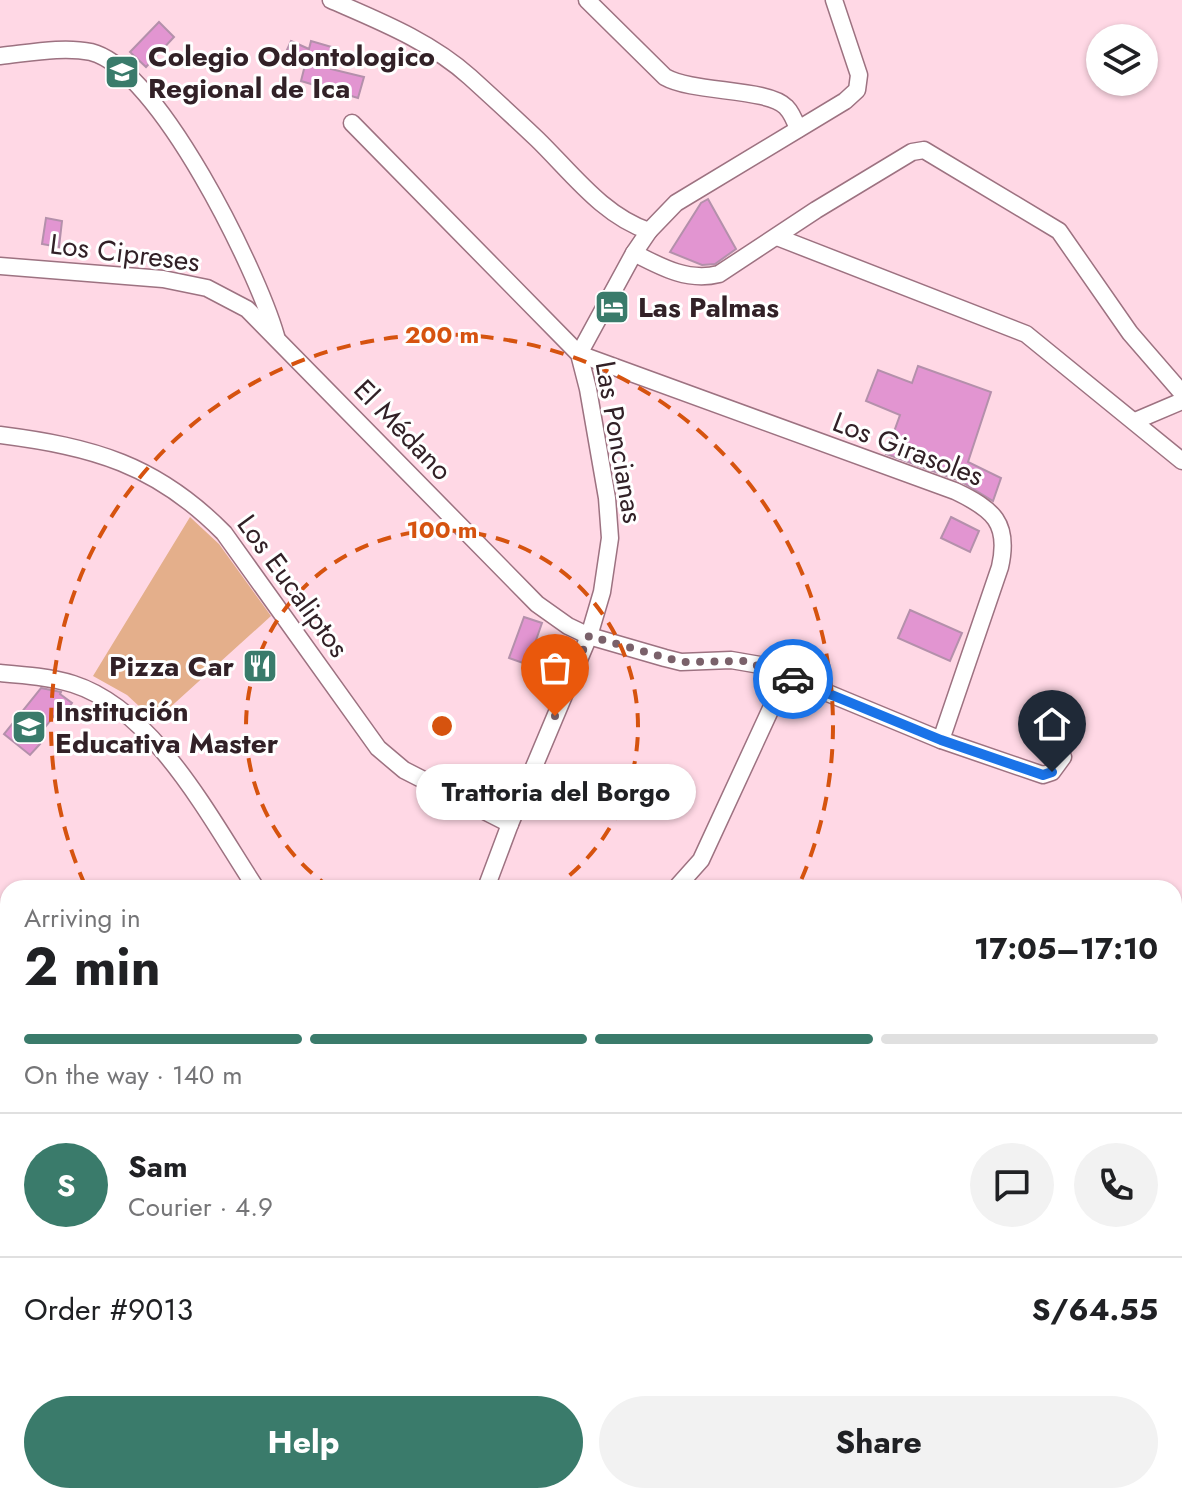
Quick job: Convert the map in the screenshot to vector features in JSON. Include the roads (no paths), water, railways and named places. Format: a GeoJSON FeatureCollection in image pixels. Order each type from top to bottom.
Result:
{"type":"FeatureCollection","features":[{"type":"Feature","properties":{"kind":"street"},"geometry":{"type":"LineString","coordinates":[[331,0],[392,27],[453,63],[605,205],[636,227],[649,231]]}},
{"type":"Feature","properties":{"kind":"street"},"geometry":{"type":"LineString","coordinates":[[587,0],[665,77],[680,84],[776,100],[792,113],[798,129]]}},
{"type":"Feature","properties":{"kind":"street"},"geometry":{"type":"LineString","coordinates":[[579,354],[634,253],[649,231],[676,203],[845,101],[857,90],[859,75],[834,0]]}},
{"type":"Feature","properties":{"kind":"street","name":"El Médano"},"geometry":{"type":"LineString","coordinates":[[0,56],[68,50],[91,52],[135,79],[163,113],[219,207],[264,298],[276,338],[537,604],[568,626],[589,636],[681,662],[745,661],[941,740],[1043,775],[1052,772],[1063,757]]}},
{"type":"Feature","properties":{"kind":"street","name":"Las Poncianas"},"geometry":{"type":"LineString","coordinates":[[352,123],[579,354],[588,389],[609,518],[609,547],[602,592],[589,636],[489,880]]}},
{"type":"Feature","properties":{"kind":"street"},"geometry":{"type":"LineString","coordinates":[[634,253],[685,275],[708,277],[733,266],[912,152],[924,150],[1059,231],[1130,333],[1182,393]]}},
{"type":"Feature","properties":{"kind":"street"},"geometry":{"type":"LineString","coordinates":[[777,237],[1018,329],[1182,461]]}},
{"type":"Feature","properties":{"kind":"street","name":"Los Cipreses"},"geometry":{"type":"LineString","coordinates":[[0,266],[163,279],[207,288],[247,309],[276,338]]}},
{"type":"Feature","properties":{"kind":"street","name":"Los Girasoles"},"geometry":{"type":"LineString","coordinates":[[579,354],[955,491],[993,513],[1004,541],[1000,567],[941,740]]}},
{"type":"Feature","properties":{"kind":"street"},"geometry":{"type":"LineString","coordinates":[[1135,421],[1182,401]]}},
{"type":"Feature","properties":{"kind":"street","name":"Los Eucaliptos"},"geometry":{"type":"LineString","coordinates":[[0,435],[71,445],[119,460],[144,471],[203,512],[224,533],[378,748],[416,778],[510,824]]}},
{"type":"Feature","properties":{"kind":"street"},"geometry":{"type":"LineString","coordinates":[[0,673],[74,685],[94,693],[131,718],[173,764],[251,880]]}},
{"type":"Feature","properties":{"kind":"street"},"geometry":{"type":"LineString","coordinates":[[683,880],[701,860],[786,676]]}},
{"type":"Feature","properties":{"kind":"place","name":"Colegio Odontologico Regional de Ica"},"geometry":{"type":"Point","coordinates":[122,72]}},
{"type":"Feature","properties":{"kind":"place","name":"Las Palmas"},"geometry":{"type":"Point","coordinates":[612,307]}},
{"type":"Feature","properties":{"kind":"place","name":"Pizza Car"},"geometry":{"type":"Point","coordinates":[260,666]}},
{"type":"Feature","properties":{"kind":"place","name":"Trattoria del Borgo"},"geometry":{"type":"Point","coordinates":[555,716]}},
{"type":"Feature","properties":{"kind":"place","name":"Institución Educativa Master"},"geometry":{"type":"Point","coordinates":[29,727]}}]}
